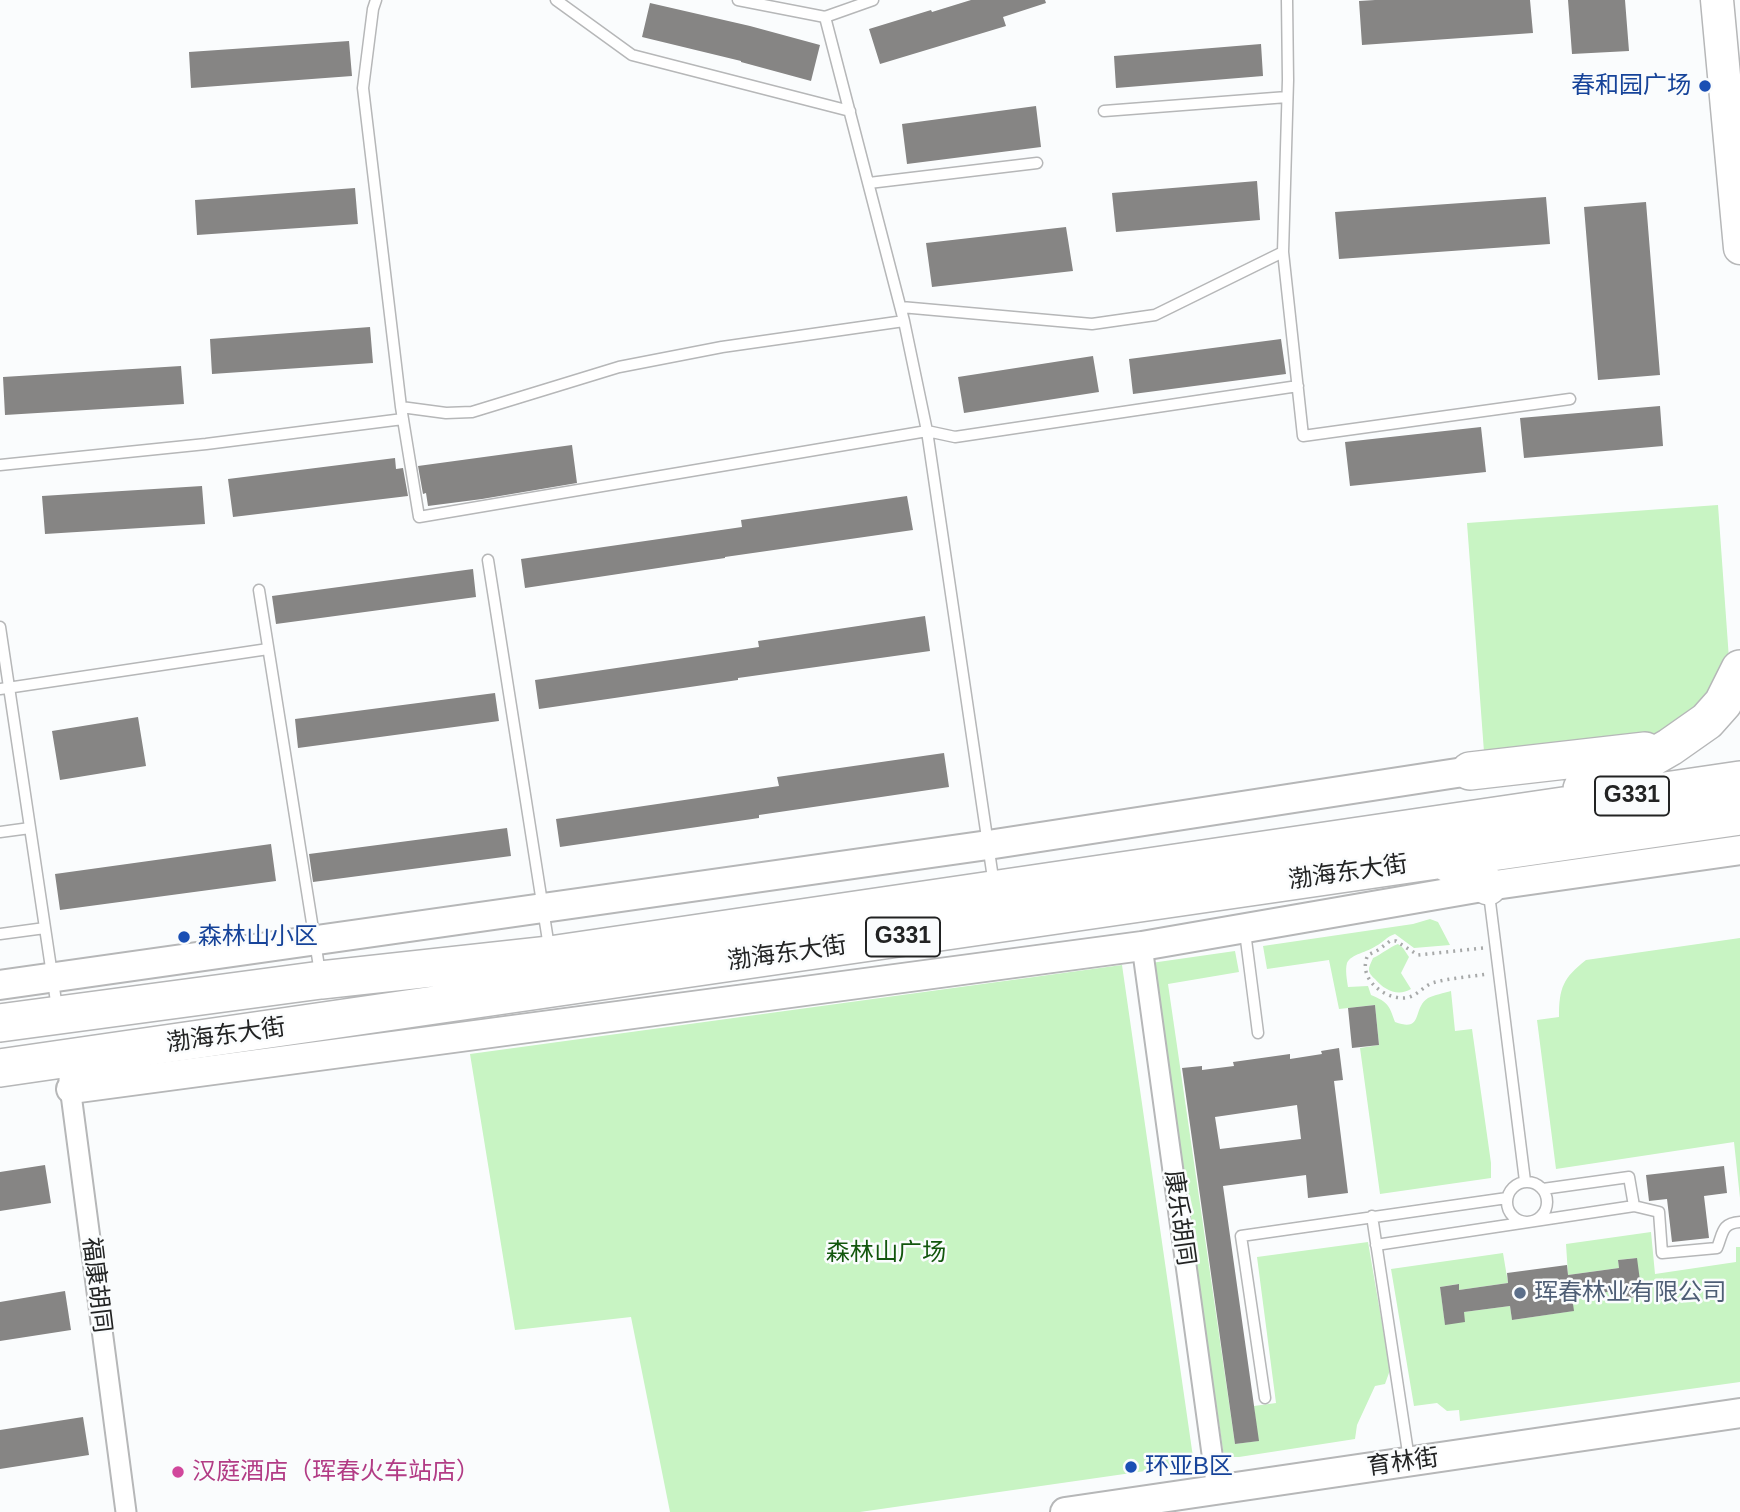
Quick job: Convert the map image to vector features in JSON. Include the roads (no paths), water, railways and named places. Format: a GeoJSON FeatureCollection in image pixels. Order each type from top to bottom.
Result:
{"type":"FeatureCollection","features":[{"type":"Feature","properties":{"kind":"highway"},"geometry":{"type":"LineString","coordinates":[[1524,812],[1633,769],[1670,747],[1707,721],[1723,703],[1740,669]]}},
{"type":"Feature","properties":{"kind":"highway"},"geometry":{"type":"LineString","coordinates":[[1470,771],[1670,747]]}},
{"type":"Feature","properties":{"kind":"highway","name":"渤海东大街"},"geometry":{"type":"LineString","coordinates":[[0,1068],[69,1074],[1524,812],[1740,780]]}},
{"type":"Feature","properties":{"kind":"highway","name":"渤海东大街"},"geometry":{"type":"LineString","coordinates":[[0,1023],[321,980],[1441,859],[1740,816]]}},
{"type":"Feature","properties":{"kind":"highway"},"geometry":{"type":"LineString","coordinates":[[1441,859],[1488,886]]}},
{"type":"Feature","properties":{"kind":"main road"},"geometry":{"type":"LineString","coordinates":[[1717,0],[1740,248]]}},
{"type":"Feature","properties":{"kind":"street"},"geometry":{"type":"LineString","coordinates":[[0,985],[988,845],[1470,771]]}},
{"type":"Feature","properties":{"kind":"street","name":"渤海东大街"},"geometry":{"type":"LineString","coordinates":[[69,1074],[1142,946],[1488,886],[1740,850]]}},
{"type":"Feature","properties":{"kind":"street","name":"康乐胡同"},"geometry":{"type":"LineString","coordinates":[[1142,946],[1217,1490]]}},
{"type":"Feature","properties":{"kind":"street","name":"福康胡同"},"geometry":{"type":"LineString","coordinates":[[69,1074],[126,1512]]}},
{"type":"Feature","properties":{"kind":"street","name":"育林街"},"geometry":{"type":"LineString","coordinates":[[1065,1512],[1099,1510],[1217,1490],[1740,1413]]}},
{"type":"Feature","properties":{"kind":"lane"},"geometry":{"type":"LineString","coordinates":[[376,0],[363,88],[402,419],[419,517],[927,431],[955,437],[1298,386]]}},
{"type":"Feature","properties":{"kind":"lane"},"geometry":{"type":"LineString","coordinates":[[556,0],[632,55],[850,111]]}},
{"type":"Feature","properties":{"kind":"lane"},"geometry":{"type":"LineString","coordinates":[[738,0],[825,17],[873,0]]}},
{"type":"Feature","properties":{"kind":"lane"},"geometry":{"type":"LineString","coordinates":[[1287,0],[1283,252],[1303,436],[1570,399]]}},
{"type":"Feature","properties":{"kind":"lane"},"geometry":{"type":"LineString","coordinates":[[825,17],[901,307],[927,431],[997,906]]}},
{"type":"Feature","properties":{"kind":"lane"},"geometry":{"type":"LineString","coordinates":[[1104,111],[1287,97]]}},
{"type":"Feature","properties":{"kind":"lane"},"geometry":{"type":"LineString","coordinates":[[869,183],[1037,163]]}},
{"type":"Feature","properties":{"kind":"lane"},"geometry":{"type":"LineString","coordinates":[[901,307],[1092,324],[1155,314],[1283,252]]}},
{"type":"Feature","properties":{"kind":"lane"},"geometry":{"type":"LineString","coordinates":[[401,407],[446,413],[472,412],[619,367],[722,347],[904,321]]}},
{"type":"Feature","properties":{"kind":"lane"},"geometry":{"type":"LineString","coordinates":[[0,465],[206,444],[402,419]]}},
{"type":"Feature","properties":{"kind":"lane"},"geometry":{"type":"LineString","coordinates":[[488,560],[550,954]]}},
{"type":"Feature","properties":{"kind":"lane"},"geometry":{"type":"LineString","coordinates":[[259,590],[321,980]]}},
{"type":"Feature","properties":{"kind":"lane"},"geometry":{"type":"LineString","coordinates":[[0,627],[4,688],[30,828],[58,1015]]}},
{"type":"Feature","properties":{"kind":"lane"},"geometry":{"type":"LineString","coordinates":[[4,688],[268,649]]}},
{"type":"Feature","properties":{"kind":"lane"},"geometry":{"type":"LineString","coordinates":[[0,832],[30,828]]}},
{"type":"Feature","properties":{"kind":"lane"},"geometry":{"type":"LineString","coordinates":[[1488,886],[1525,1181]]}},
{"type":"Feature","properties":{"kind":"lane"},"geometry":{"type":"LineString","coordinates":[[0,934],[45,928]]}},
{"type":"Feature","properties":{"kind":"lane"},"geometry":{"type":"LineString","coordinates":[[1245,928],[1258,1033]]}},
{"type":"Feature","properties":{"kind":"lane"},"geometry":{"type":"LineString","coordinates":[[1544,1189],[1629,1177],[1634,1206]]}},
{"type":"Feature","properties":{"kind":"lane"},"geometry":{"type":"LineString","coordinates":[[1525,1181],[1538,1185],[1547,1195],[1546,1209],[1542,1215],[1530,1222],[1518,1220],[1507,1204],[1507,1198],[1514,1187],[1525,1181]]}},
{"type":"Feature","properties":{"kind":"lane"},"geometry":{"type":"LineString","coordinates":[[1265,1398],[1241,1236],[1507,1198]]}},
{"type":"Feature","properties":{"kind":"lane"},"geometry":{"type":"LineString","coordinates":[[1376,1245],[1634,1206],[1659,1212],[1662,1253],[1717,1248],[1724,1229],[1731,1223],[1740,1222]]}},
{"type":"Feature","properties":{"kind":"lane"},"geometry":{"type":"LineString","coordinates":[[1371,1216],[1410,1462]]}},
{"type":"Feature","properties":{"kind":"place","name":"春和园广场"},"geometry":{"type":"Point","coordinates":[1705,86]}},
{"type":"Feature","properties":{"kind":"place","name":"森林山小区"},"geometry":{"type":"Point","coordinates":[184,937]}},
{"type":"Feature","properties":{"kind":"place","name":"珲春林业有限公司"},"geometry":{"type":"Point","coordinates":[1520,1293]}},
{"type":"Feature","properties":{"kind":"place","name":"环亚B区"},"geometry":{"type":"Point","coordinates":[1131,1467]}},
{"type":"Feature","properties":{"kind":"place","name":"汉庭酒店（珲春火车站店）"},"geometry":{"type":"Point","coordinates":[178,1472]}},
{"type":"Feature","properties":{"kind":"park label","name":"森林山广场"},"geometry":{"type":"Point","coordinates":[886,1253]}}]}
